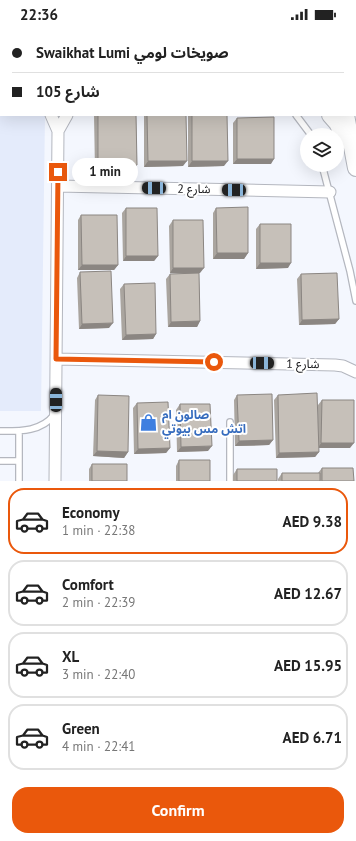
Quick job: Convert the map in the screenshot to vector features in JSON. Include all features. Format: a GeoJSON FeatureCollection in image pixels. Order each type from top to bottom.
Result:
{"type":"FeatureCollection","features":[{"type":"Feature","properties":{"kind":"street"},"geometry":{"type":"LineString","coordinates":[[51,116],[58,131],[55,481]]}},
{"type":"Feature","properties":{"kind":"street"},"geometry":{"type":"LineString","coordinates":[[58,131],[66,116]]}},
{"type":"Feature","properties":{"kind":"street"},"geometry":{"type":"LineString","coordinates":[[331,116],[341,130],[355,164]]}},
{"type":"Feature","properties":{"kind":"street"},"geometry":{"type":"LineString","coordinates":[[346,116],[355,164]]}},
{"type":"Feature","properties":{"kind":"street","name":"شارع 2"},"geometry":{"type":"LineString","coordinates":[[58,186],[330,192]]}},
{"type":"Feature","properties":{"kind":"street","name":"شارع 1"},"geometry":{"type":"LineString","coordinates":[[56,359],[335,365],[343,366],[356,372]]}},
{"type":"Feature","properties":{"kind":"lane"},"geometry":{"type":"LineString","coordinates":[[297,116],[306,128]]}},
{"type":"Feature","properties":{"kind":"lane"},"geometry":{"type":"LineString","coordinates":[[324,172],[350,271],[356,301]]}},
{"type":"Feature","properties":{"kind":"lane"},"geometry":{"type":"LineString","coordinates":[[0,431],[28,430],[44,425],[56,414]]}},
{"type":"Feature","properties":{"kind":"lane"},"geometry":{"type":"LineString","coordinates":[[230,422],[230,481]]}},
{"type":"Feature","properties":{"kind":"lane"},"geometry":{"type":"LineString","coordinates":[[19,431],[19,481]]}},
{"type":"Feature","properties":{"kind":"lane"},"geometry":{"type":"LineString","coordinates":[[0,461],[19,461]]}},
{"type":"Feature","properties":{"kind":"shaded area"},"geometry":{"type":"Polygon","coordinates":[[[0,116],[45,116],[41,411],[0,411],[0,116]]]}},
{"type":"Feature","properties":{"kind":"building"},"geometry":{"type":"Polygon","coordinates":[[[98,116],[136,116],[137,165],[98,165],[98,116]]]}},
{"type":"Feature","properties":{"kind":"building"},"geometry":{"type":"Polygon","coordinates":[[[147,116],[186,116],[187,161],[148,161],[147,116]]]}},
{"type":"Feature","properties":{"kind":"building"},"geometry":{"type":"Polygon","coordinates":[[[192,116],[227,116],[228,161],[192,161],[192,116]]]}},
{"type":"Feature","properties":{"kind":"building"},"geometry":{"type":"Polygon","coordinates":[[[274,117],[274,159],[237,159],[237,118],[274,117]]]}},
{"type":"Feature","properties":{"kind":"building"},"geometry":{"type":"Polygon","coordinates":[[[248,207],[248,253],[217,253],[216,208],[248,207]]]}},
{"type":"Feature","properties":{"kind":"building"},"geometry":{"type":"Polygon","coordinates":[[[126,208],[157,208],[158,256],[126,256],[126,208]]]}},
{"type":"Feature","properties":{"kind":"building"},"geometry":{"type":"Polygon","coordinates":[[[81,215],[117,215],[118,265],[82,265],[81,215]]]}},
{"type":"Feature","properties":{"kind":"building"},"geometry":{"type":"Polygon","coordinates":[[[173,220],[203,220],[204,268],[173,268],[173,220]]]}},
{"type":"Feature","properties":{"kind":"building"},"geometry":{"type":"Polygon","coordinates":[[[260,224],[291,224],[291,263],[260,263],[260,224]]]}},
{"type":"Feature","properties":{"kind":"building"},"geometry":{"type":"Polygon","coordinates":[[[111,271],[113,323],[82,324],[80,272],[111,271]]]}},
{"type":"Feature","properties":{"kind":"building"},"geometry":{"type":"Polygon","coordinates":[[[199,273],[200,321],[171,322],[170,274],[199,273]]]}},
{"type":"Feature","properties":{"kind":"building"},"geometry":{"type":"Polygon","coordinates":[[[337,273],[339,319],[302,320],[301,274],[337,273]]]}},
{"type":"Feature","properties":{"kind":"building"},"geometry":{"type":"Polygon","coordinates":[[[155,283],[156,334],[126,335],[124,284],[155,283]]]}},
{"type":"Feature","properties":{"kind":"building"},"geometry":{"type":"Polygon","coordinates":[[[317,393],[319,452],[279,453],[278,395],[317,393]]]}},
{"type":"Feature","properties":{"kind":"building"},"geometry":{"type":"Polygon","coordinates":[[[272,394],[273,440],[239,441],[237,395],[272,394]]]}},
{"type":"Feature","properties":{"kind":"building"},"geometry":{"type":"Polygon","coordinates":[[[98,395],[129,396],[128,452],[97,451],[98,395]]]}},
{"type":"Feature","properties":{"kind":"building"},"geometry":{"type":"Polygon","coordinates":[[[322,400],[354,400],[354,443],[321,443],[322,400]]]}},
{"type":"Feature","properties":{"kind":"building"},"geometry":{"type":"Polygon","coordinates":[[[168,402],[170,448],[138,449],[137,403],[168,402]]]}},
{"type":"Feature","properties":{"kind":"building"},"geometry":{"type":"Polygon","coordinates":[[[180,404],[210,404],[212,446],[181,447],[180,404]]]}},
{"type":"Feature","properties":{"kind":"building"},"geometry":{"type":"Polygon","coordinates":[[[179,460],[210,460],[210,481],[179,481],[179,460]]]}},
{"type":"Feature","properties":{"kind":"building"},"geometry":{"type":"Polygon","coordinates":[[[92,464],[127,464],[127,481],[92,481],[92,464]]]}},
{"type":"Feature","properties":{"kind":"building"},"geometry":{"type":"Polygon","coordinates":[[[322,468],[353,468],[354,481],[322,481],[322,468]]]}},
{"type":"Feature","properties":{"kind":"building"},"geometry":{"type":"Polygon","coordinates":[[[237,469],[277,469],[277,481],[237,481],[237,469]]]}},
{"type":"Feature","properties":{"kind":"building"},"geometry":{"type":"Polygon","coordinates":[[[282,473],[320,473],[320,481],[282,481],[282,473]]]}},
{"type":"Feature","properties":{"kind":"place","name":"صالون ام اتش مس بيوتي"},"geometry":{"type":"Point","coordinates":[149,422]}},
{"type":"Feature","properties":{"kind":"route"},"geometry":{"type":"LineString","coordinates":[[58,172],[56,359],[214,362]]}}]}
